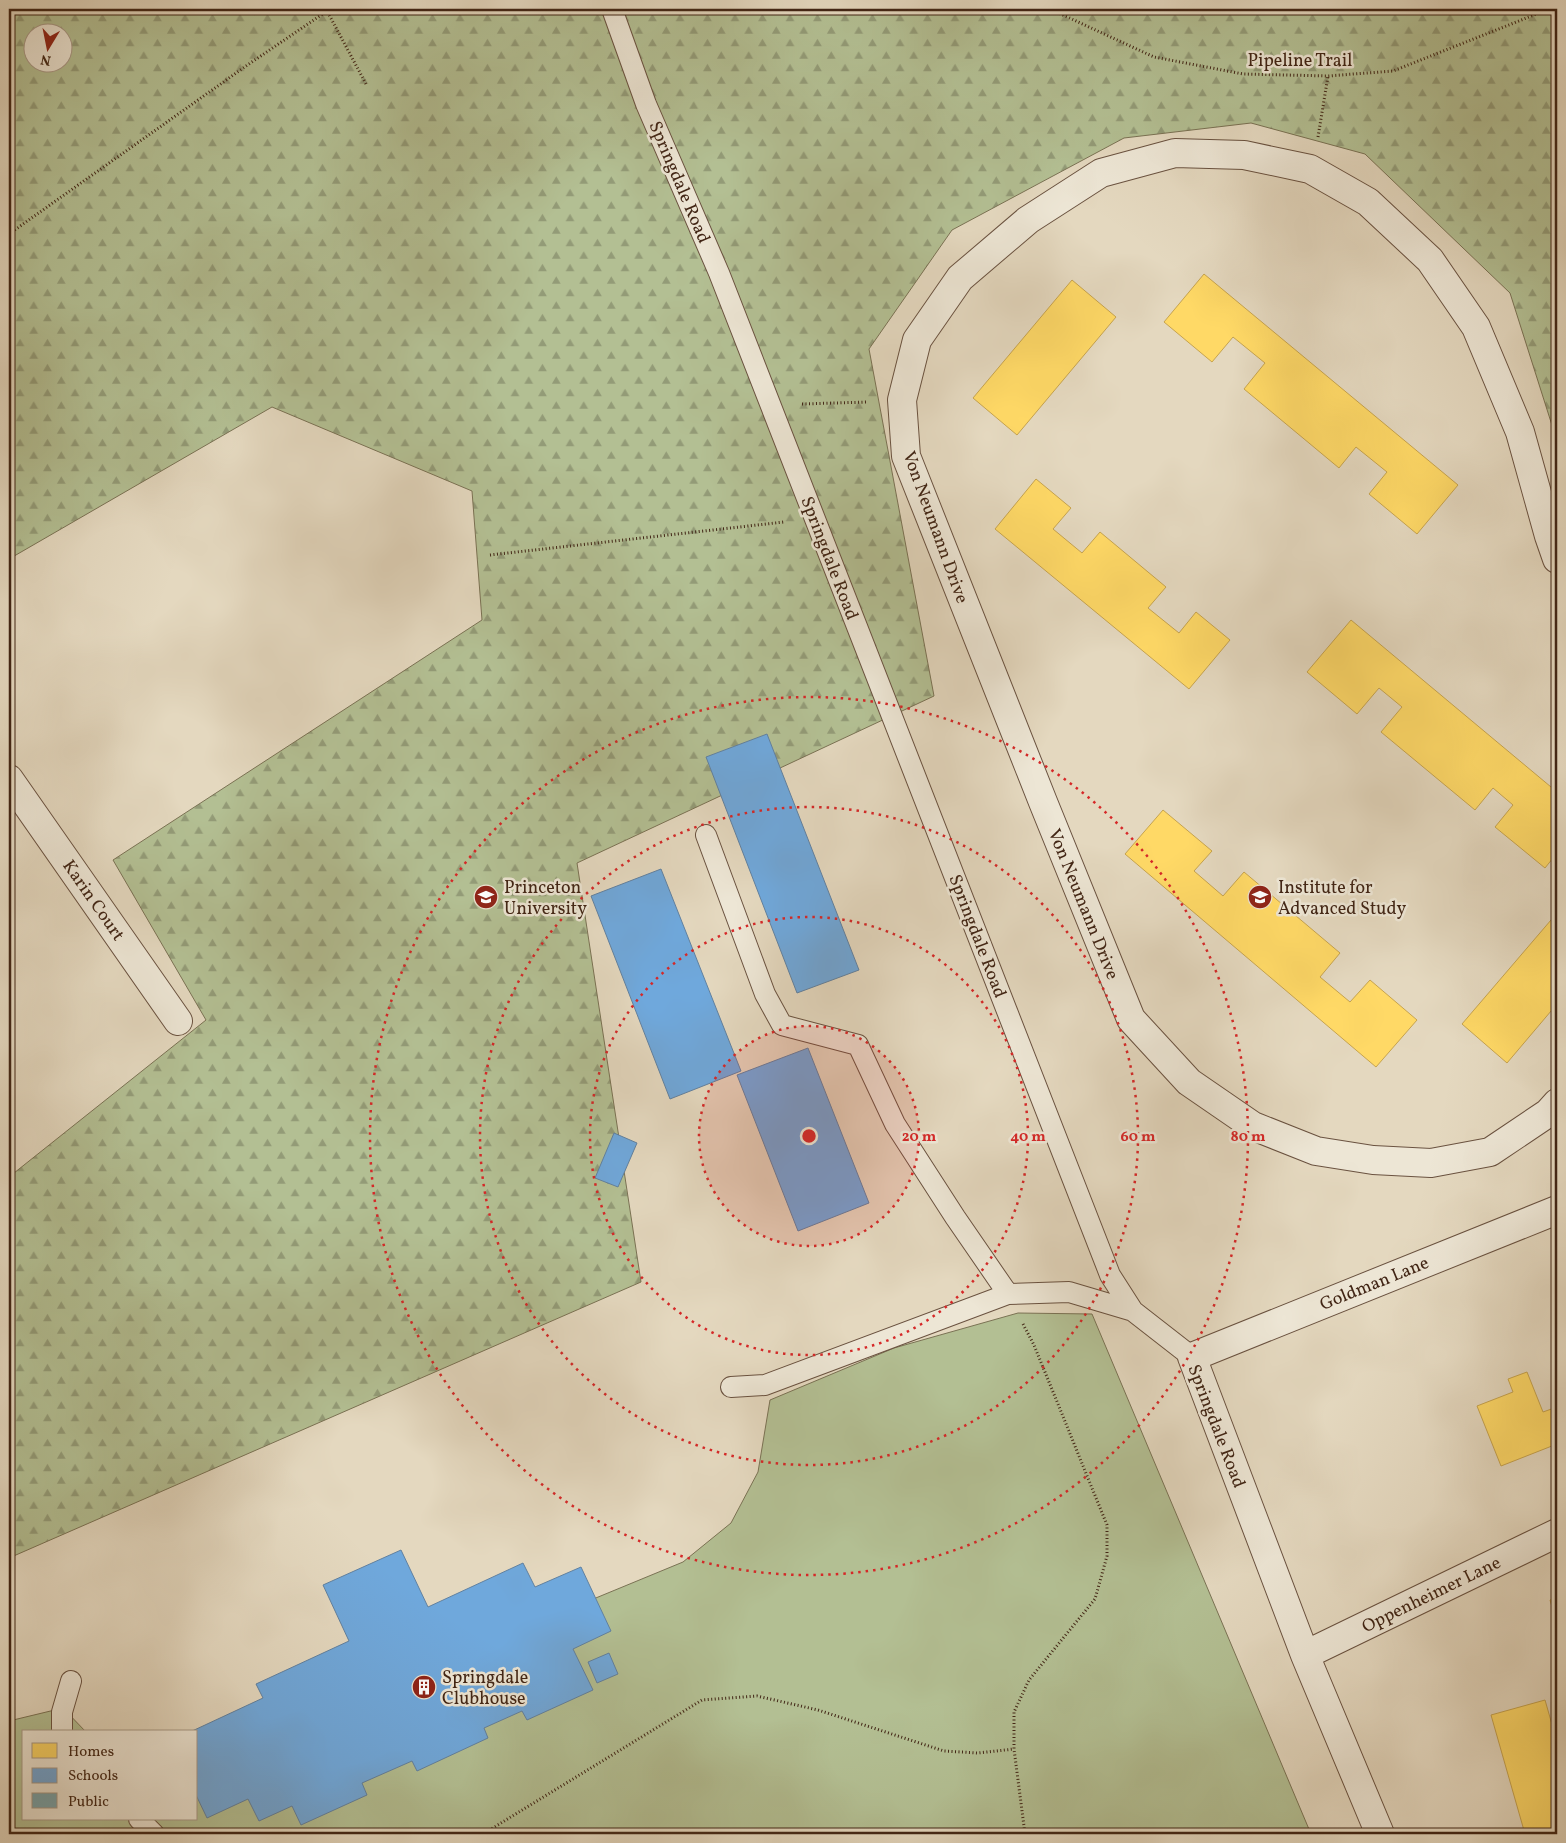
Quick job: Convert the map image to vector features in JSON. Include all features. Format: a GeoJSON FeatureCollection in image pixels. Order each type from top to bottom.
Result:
{"type":"FeatureCollection","features":[{"type":"Feature","properties":{"kind":"street","name":"Von Neumann Drive"},"geometry":{"type":"LineString","coordinates":[[1557,559],[1520,432],[1476,327],[1430,260],[1368,202],[1310,169],[1244,154],[1174,154],[1102,173],[1028,220],[960,278],[917,340],[902,400],[906,456],[1131,1019],[1189,1082],[1253,1126],[1316,1151],[1373,1160],[1422,1163],[1490,1152],[1548,1113],[1557,1103]]}},
{"type":"Feature","properties":{"kind":"street","name":"Karin Court"},"geometry":{"type":"LineString","coordinates":[[9,779],[178,1021]]}},
{"type":"Feature","properties":{"kind":"street","name":"Goldman Lane"},"geometry":{"type":"LineString","coordinates":[[1192,1357],[1557,1210]]}},
{"type":"Feature","properties":{"kind":"street","name":"Springdale Road"},"geometry":{"type":"LineString","coordinates":[[1192,1357],[1305,1655],[1380,1834]]}},
{"type":"Feature","properties":{"kind":"street","name":"Oppenheimer Lane"},"geometry":{"type":"LineString","coordinates":[[1305,1655],[1557,1533]]}},
{"type":"Feature","properties":{"kind":"lane","name":"Springdale Road"},"geometry":{"type":"LineString","coordinates":[[612,10],[646,104],[719,274],[1110,1275],[1133,1311],[1192,1357]]}},
{"type":"Feature","properties":{"kind":"lane"},"geometry":{"type":"LineString","coordinates":[[706,835],[765,994],[782,1025],[858,1045],[895,1124],[955,1217],[1008,1294]]}},
{"type":"Feature","properties":{"kind":"lane"},"geometry":{"type":"LineString","coordinates":[[731,1386],[765,1385],[1008,1294],[1069,1292],[1133,1311]]}},
{"type":"Feature","properties":{"kind":"lane"},"geometry":{"type":"LineString","coordinates":[[62,1730],[62,1712],[71,1681]]}},
{"type":"Feature","properties":{"kind":"lane"},"geometry":{"type":"LineString","coordinates":[[140,1820],[154,1834]]}},
{"type":"Feature","properties":{"kind":"path"},"geometry":{"type":"LineString","coordinates":[[9,234],[327,9],[366,84]]}},
{"type":"Feature","properties":{"kind":"path","name":"Pipeline Trail"},"geometry":{"type":"LineString","coordinates":[[1050,9],[1154,57],[1243,74],[1328,76],[1393,71],[1550,9]]}},
{"type":"Feature","properties":{"kind":"path"},"geometry":{"type":"LineString","coordinates":[[1310,169],[1321,122],[1328,76]]}},
{"type":"Feature","properties":{"kind":"path"},"geometry":{"type":"LineString","coordinates":[[770,406],[902,400]]}},
{"type":"Feature","properties":{"kind":"path"},"geometry":{"type":"LineString","coordinates":[[490,555],[815,518]]}},
{"type":"Feature","properties":{"kind":"path"},"geometry":{"type":"LineString","coordinates":[[1008,1294],[1034,1345],[1107,1525],[1106,1556],[1095,1599],[1029,1680],[1014,1712],[1014,1749],[1024,1834]]}},
{"type":"Feature","properties":{"kind":"path"},"geometry":{"type":"LineString","coordinates":[[483,1834],[702,1700],[757,1696],[818,1710],[944,1751],[978,1753],[1014,1749]]}},
{"type":"Feature","properties":{"kind":"green space"},"geometry":{"type":"Polygon","coordinates":[[[9,9],[1557,9],[1557,441],[1510,293],[1365,154],[1251,123],[1124,138],[952,230],[869,349],[934,696],[577,863],[641,1282],[9,1558],[9,1177],[206,1020],[113,860],[482,620],[472,491],[272,407],[9,559],[9,9]]]}},
{"type":"Feature","properties":{"kind":"green space"},"geometry":{"type":"Polygon","coordinates":[[[1018,1313],[1092,1314],[1311,1834],[9,1834],[9,1721],[63,1708],[84,1730],[22,1730],[22,1820],[198,1820],[198,1762],[683,1562],[731,1523],[758,1472],[770,1400],[894,1348],[1018,1313]]]}},
{"type":"Feature","properties":{"kind":"building: Homes"},"geometry":{"type":"Polygon","coordinates":[[[1204,274],[1458,485],[1417,534],[1369,494],[1387,472],[1356,447],[1339,468],[1244,389],[1265,363],[1233,337],[1212,362],[1164,322],[1204,274]]]}},
{"type":"Feature","properties":{"kind":"building: Homes"},"geometry":{"type":"Polygon","coordinates":[[[1072,280],[1116,317],[1017,435],[973,398],[1072,280]]]}},
{"type":"Feature","properties":{"kind":"building: Homes"},"geometry":{"type":"Polygon","coordinates":[[[1036,479],[1071,508],[1053,529],[1082,553],[1100,532],[1166,587],[1148,608],[1179,633],[1196,612],[1230,640],[1189,689],[995,529],[1036,479]]]}},
{"type":"Feature","properties":{"kind":"building: Homes"},"geometry":{"type":"Polygon","coordinates":[[[1351,620],[1557,792],[1557,853],[1545,868],[1495,827],[1513,805],[1493,788],[1475,810],[1381,732],[1402,707],[1379,688],[1357,714],[1307,672],[1351,620]]]}},
{"type":"Feature","properties":{"kind":"building: Homes"},"geometry":{"type":"Polygon","coordinates":[[[1163,810],[1212,851],[1194,871],[1223,896],[1244,872],[1340,953],[1320,977],[1350,1002],[1370,980],[1417,1020],[1376,1067],[1125,854],[1163,810]]]}},
{"type":"Feature","properties":{"kind":"building: Homes"},"geometry":{"type":"Polygon","coordinates":[[[1557,913],[1557,1004],[1507,1063],[1462,1024],[1557,913]]]}},
{"type":"Feature","properties":{"kind":"building: Homes"},"geometry":{"type":"Polygon","coordinates":[[[1527,1372],[1543,1412],[1557,1407],[1557,1444],[1501,1466],[1477,1406],[1513,1392],[1508,1379],[1527,1372]]]}},
{"type":"Feature","properties":{"kind":"building: Homes"},"geometry":{"type":"Polygon","coordinates":[[[1557,1598],[1557,1625],[1550,1600],[1557,1598]]]}},
{"type":"Feature","properties":{"kind":"building: Homes"},"geometry":{"type":"Polygon","coordinates":[[[1545,1700],[1557,1742],[1557,1834],[1525,1834],[1491,1715],[1545,1700]]]}},
{"type":"Feature","properties":{"kind":"building: Schools"},"geometry":{"type":"Polygon","coordinates":[[[767,734],[859,970],[797,993],[706,757],[767,734]]]}},
{"type":"Feature","properties":{"kind":"building: Schools"},"geometry":{"type":"Polygon","coordinates":[[[661,869],[741,1071],[670,1099],[591,896],[661,869]]]}},
{"type":"Feature","properties":{"kind":"building: Schools"},"geometry":{"type":"Polygon","coordinates":[[[808,1048],[869,1203],[798,1231],[737,1075],[808,1048]]]}},
{"type":"Feature","properties":{"kind":"building: Schools"},"geometry":{"type":"Polygon","coordinates":[[[614,1133],[637,1143],[618,1187],[595,1178],[614,1133]]]}},
{"type":"Feature","properties":{"kind":"building: Schools","name":"Springdale Clubhouse"},"geometry":{"type":"Polygon","coordinates":[[[401,1550],[428,1607],[523,1563],[535,1587],[581,1567],[611,1631],[573,1649],[593,1690],[527,1720],[522,1711],[484,1728],[488,1738],[417,1771],[412,1761],[362,1783],[367,1795],[301,1825],[292,1806],[259,1821],[248,1799],[207,1818],[198,1799],[198,1730],[194,1730],[263,1698],[256,1684],[349,1641],[323,1585],[401,1550]]]}},
{"type":"Feature","properties":{"kind":"building: Schools"},"geometry":{"type":"Polygon","coordinates":[[[609,1653],[618,1674],[597,1683],[588,1662],[609,1653]]]}},
{"type":"Feature","properties":{"kind":"building: Public"},"geometry":{"type":"Polygon","coordinates":[[[249,9],[262,9],[254,15],[249,9]]]}},
{"type":"Feature","properties":{"kind":"place","name":"Princeton University"},"geometry":{"type":"Point","coordinates":[486,897]}},
{"type":"Feature","properties":{"kind":"place","name":"Institute for Advanced Study"},"geometry":{"type":"Point","coordinates":[1260,897]}},
{"type":"Feature","properties":{"kind":"place","name":"Springdale Clubhouse"},"geometry":{"type":"Point","coordinates":[424,1687]}}]}
